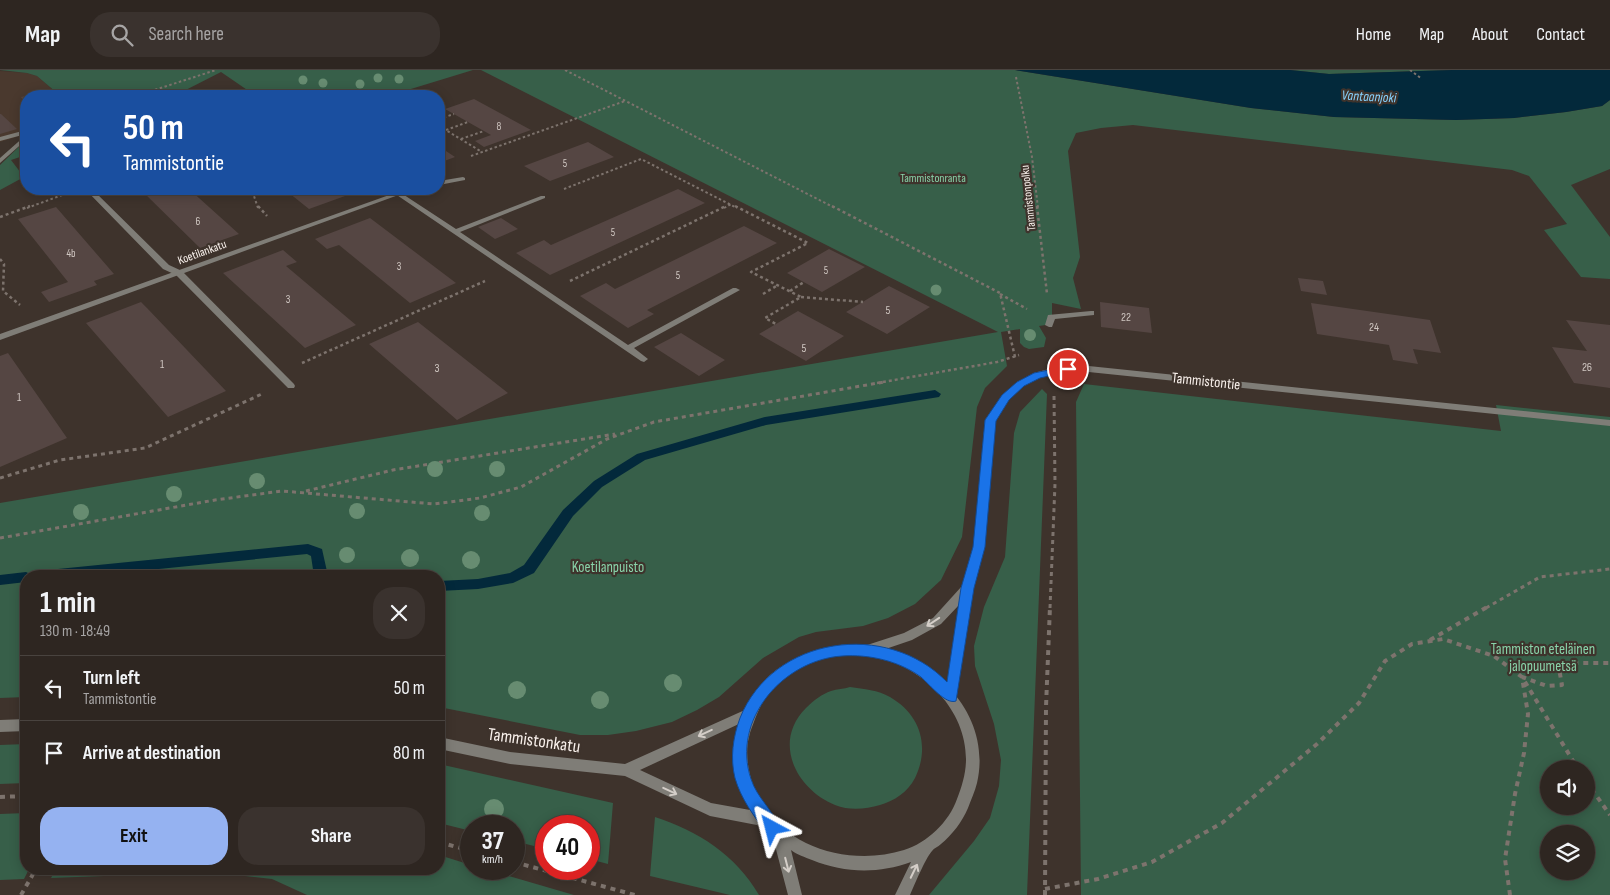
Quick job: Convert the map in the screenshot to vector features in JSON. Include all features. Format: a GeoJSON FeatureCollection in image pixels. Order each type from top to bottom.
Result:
{"type":"FeatureCollection","features":[{"type":"Feature","properties":{"kind":"street"},"geometry":{"type":"LineString","coordinates":[[0,139],[20,134]]}},
{"type":"Feature","properties":{"kind":"street"},"geometry":{"type":"LineString","coordinates":[[0,161],[20,143]]}},
{"type":"Feature","properties":{"kind":"street"},"geometry":{"type":"LineString","coordinates":[[445,182],[463,178]]}},
{"type":"Feature","properties":{"kind":"street"},"geometry":{"type":"LineString","coordinates":[[94,195],[166,267],[179,273],[289,384]]}},
{"type":"Feature","properties":{"kind":"street","name":"Koetilankatu"},"geometry":{"type":"LineString","coordinates":[[0,337],[179,273],[384,195]]}},
{"type":"Feature","properties":{"kind":"street"},"geometry":{"type":"LineString","coordinates":[[400,195],[644,359]]}},
{"type":"Feature","properties":{"kind":"street"},"geometry":{"type":"LineString","coordinates":[[455,232],[543,197]]}},
{"type":"Feature","properties":{"kind":"street"},"geometry":{"type":"LineString","coordinates":[[628,348],[736,290]]}},
{"type":"Feature","properties":{"kind":"street"},"geometry":{"type":"LineString","coordinates":[[1050,321],[1091,313]]}},
{"type":"Feature","properties":{"kind":"street","name":"Tammistontie"},"geometry":{"type":"LineString","coordinates":[[951,697],[967,588],[979,547],[990,420],[1006,398],[1020,384],[1037,375],[1056,370],[1079,368],[1610,423]]}},
{"type":"Feature","properties":{"kind":"street","name":"Tammistontie"},"geometry":{"type":"LineString","coordinates":[[865,650],[908,637],[937,620],[967,588]]}},
{"type":"Feature","properties":{"kind":"street"},"geometry":{"type":"LineString","coordinates":[[841,650],[865,650],[885,654],[922,670],[938,682],[951,697],[962,715],[970,734],[973,754],[973,775],[958,815],[944,832],[926,847],[903,858],[878,864],[852,865],[825,860],[801,850],[780,836],[765,820],[751,800],[743,777],[740,755],[742,733],[750,712],[761,692],[777,676],[796,663],[818,654],[841,650]]}},
{"type":"Feature","properties":{"kind":"street"},"geometry":{"type":"LineString","coordinates":[[626,770],[750,712]]}},
{"type":"Feature","properties":{"kind":"street"},"geometry":{"type":"LineString","coordinates":[[0,726],[20,725]]}},
{"type":"Feature","properties":{"kind":"street","name":"Tammistonkatu"},"geometry":{"type":"LineString","coordinates":[[445,744],[510,758],[626,770],[710,809],[765,820]]}},
{"type":"Feature","properties":{"kind":"street"},"geometry":{"type":"LineString","coordinates":[[780,836],[795,895]]}},
{"type":"Feature","properties":{"kind":"street"},"geometry":{"type":"LineString","coordinates":[[902,895],[926,847]]}},
{"type":"Feature","properties":{"kind":"path"},"geometry":{"type":"LineString","coordinates":[[154,90],[216,70]]}},
{"type":"Feature","properties":{"kind":"path"},"geometry":{"type":"LineString","coordinates":[[565,70],[959,270],[1000,293],[1013,356],[1054,389],[1055,484],[1046,707],[1045,895]]}},
{"type":"Feature","properties":{"kind":"path"},"geometry":{"type":"LineString","coordinates":[[1410,70],[1422,79]]}},
{"type":"Feature","properties":{"kind":"path","name":"Tammistonpolku"},"geometry":{"type":"LineString","coordinates":[[1016,77],[1032,157],[1050,321]]}},
{"type":"Feature","properties":{"kind":"path"},"geometry":{"type":"LineString","coordinates":[[468,158],[626,101]]}},
{"type":"Feature","properties":{"kind":"path"},"geometry":{"type":"LineString","coordinates":[[445,117],[454,114]]}},
{"type":"Feature","properties":{"kind":"path"},"geometry":{"type":"LineString","coordinates":[[445,130],[468,122]]}},
{"type":"Feature","properties":{"kind":"path"},"geometry":{"type":"LineString","coordinates":[[445,130],[482,152]]}},
{"type":"Feature","properties":{"kind":"path"},"geometry":{"type":"LineString","coordinates":[[460,139],[484,131]]}},
{"type":"Feature","properties":{"kind":"path"},"geometry":{"type":"LineString","coordinates":[[543,197],[641,159],[808,243],[752,272],[801,297],[863,302]]}},
{"type":"Feature","properties":{"kind":"path"},"geometry":{"type":"LineString","coordinates":[[0,217],[63,195]]}},
{"type":"Feature","properties":{"kind":"path"},"geometry":{"type":"LineString","coordinates":[[252,195],[260,209],[272,220]]}},
{"type":"Feature","properties":{"kind":"path"},"geometry":{"type":"LineString","coordinates":[[545,293],[731,204]]}},
{"type":"Feature","properties":{"kind":"path"},"geometry":{"type":"LineString","coordinates":[[0,259],[4,264],[3,291],[24,309]]}},
{"type":"Feature","properties":{"kind":"path"},"geometry":{"type":"LineString","coordinates":[[278,373],[510,270]]}},
{"type":"Feature","properties":{"kind":"path"},"geometry":{"type":"LineString","coordinates":[[790,291],[804,282]]}},
{"type":"Feature","properties":{"kind":"path"},"geometry":{"type":"LineString","coordinates":[[763,294],[778,285]]}},
{"type":"Feature","properties":{"kind":"path"},"geometry":{"type":"LineString","coordinates":[[776,324],[765,318],[801,297]]}},
{"type":"Feature","properties":{"kind":"path"},"geometry":{"type":"LineString","coordinates":[[0,538],[215,500],[282,491],[434,504],[480,498],[521,487],[607,439],[654,422],[996,362],[1013,356]]}},
{"type":"Feature","properties":{"kind":"path"},"geometry":{"type":"LineString","coordinates":[[0,478],[60,460],[145,448],[289,384]]}},
{"type":"Feature","properties":{"kind":"path"},"geometry":{"type":"LineString","coordinates":[[302,492],[393,470],[623,433]]}},
{"type":"Feature","properties":{"kind":"path"},"geometry":{"type":"LineString","coordinates":[[1428,642],[1540,577],[1610,569]]}},
{"type":"Feature","properties":{"kind":"path"},"geometry":{"type":"LineString","coordinates":[[1045,889],[1098,879],[1152,862],[1222,823],[1317,744],[1359,703],[1385,661],[1412,644],[1443,639],[1494,656],[1522,677],[1547,686],[1562,685],[1558,662],[1610,663]]}},
{"type":"Feature","properties":{"kind":"path"},"geometry":{"type":"LineString","coordinates":[[1522,677],[1573,760]]}},
{"type":"Feature","properties":{"kind":"path"},"geometry":{"type":"LineString","coordinates":[[1510,895],[1505,859],[1515,794],[1524,753],[1528,714],[1522,677]]}},
{"type":"Feature","properties":{"kind":"path"},"geometry":{"type":"LineString","coordinates":[[1595,794],[1610,815]]}},
{"type":"Feature","properties":{"kind":"path"},"geometry":{"type":"LineString","coordinates":[[0,797],[20,796]]}},
{"type":"Feature","properties":{"kind":"path"},"geometry":{"type":"LineString","coordinates":[[445,844],[460,848]]}},
{"type":"Feature","properties":{"kind":"path"},"geometry":{"type":"LineString","coordinates":[[525,865],[635,895]]}},
{"type":"Feature","properties":{"kind":"path"},"geometry":{"type":"LineString","coordinates":[[22,895],[33,875]]}},
{"type":"Feature","properties":{"kind":"shaded area"},"geometry":{"type":"Polygon","coordinates":[[[0,71],[27,73],[37,76],[53,90],[20,90],[20,136],[0,142],[0,71]]]}},
{"type":"Feature","properties":{"kind":"green space"},"geometry":{"type":"Polygon","coordinates":[[[0,70],[473,70],[408,90],[247,90],[221,72],[186,90],[53,90],[37,76],[0,70]]]}},
{"type":"Feature","properties":{"kind":"green space","name":"Koetilanpuisto"},"geometry":{"type":"Polygon","coordinates":[[[481,70],[1015,70],[1251,108],[1334,117],[1456,120],[1514,118],[1602,106],[1610,100],[1610,169],[1571,185],[1610,237],[1610,279],[1581,277],[1544,230],[1567,224],[1529,176],[1512,170],[1133,125],[1076,133],[1068,151],[1080,257],[1073,278],[1081,309],[1052,303],[1052,324],[1039,326],[1046,338],[1044,347],[1029,349],[1024,347],[1020,343],[1020,329],[1001,332],[1007,366],[985,388],[977,407],[962,537],[941,580],[915,604],[888,618],[863,626],[816,632],[799,637],[763,658],[719,697],[672,722],[636,731],[608,735],[580,735],[445,708],[445,570],[20,570],[20,697],[0,698],[0,503],[998,332],[481,70]]]}},
{"type":"Feature","properties":{"kind":"green space"},"geometry":{"type":"Polygon","coordinates":[[[1290,70],[1452,70],[1329,74],[1290,70]]]}},
{"type":"Feature","properties":{"kind":"green space"},"geometry":{"type":"Polygon","coordinates":[[[20,146],[20,157],[11,160],[20,172],[20,179],[0,190],[0,165],[20,146]]]}},
{"type":"Feature","properties":{"kind":"green space","name":"Tammiston eteläinen jalopuumetsä"},"geometry":{"type":"Polygon","coordinates":[[[1084,384],[1501,431],[1496,405],[1610,417],[1610,895],[1081,895],[1076,402],[1084,384]]]}},
{"type":"Feature","properties":{"kind":"green space"},"geometry":{"type":"Polygon","coordinates":[[[1042,389],[1047,394],[1027,895],[929,895],[974,841],[990,818],[999,786],[1001,760],[994,724],[975,666],[974,646],[984,607],[1005,557],[1014,433],[1020,412],[1042,389]]]}},
{"type":"Feature","properties":{"kind":"green space"},"geometry":{"type":"Polygon","coordinates":[[[850,687],[881,693],[901,704],[915,722],[922,743],[920,766],[909,788],[890,801],[880,805],[852,809],[835,805],[821,798],[809,788],[793,763],[790,749],[791,735],[796,721],[806,708],[828,692],[850,687]]]}},
{"type":"Feature","properties":{"kind":"green space"},"geometry":{"type":"Polygon","coordinates":[[[20,744],[20,783],[0,784],[0,745],[20,744]]]}},
{"type":"Feature","properties":{"kind":"green space"},"geometry":{"type":"Polygon","coordinates":[[[445,765],[613,803],[608,864],[600,862],[600,815],[535,815],[535,846],[525,844],[525,815],[460,815],[460,828],[445,824],[445,765]]]}},
{"type":"Feature","properties":{"kind":"green space"},"geometry":{"type":"Polygon","coordinates":[[[20,813],[20,875],[26,875],[24,879],[0,880],[0,814],[20,813]]]}},
{"type":"Feature","properties":{"kind":"green space"},"geometry":{"type":"Polygon","coordinates":[[[655,817],[686,829],[714,846],[739,868],[759,895],[730,895],[650,876],[655,817]]]}},
{"type":"Feature","properties":{"kind":"green space"},"geometry":{"type":"Polygon","coordinates":[[[445,857],[460,862],[460,880],[523,880],[574,895],[307,895],[272,879],[237,875],[445,875],[445,857]]]}},
{"type":"Feature","properties":{"kind":"green space"},"geometry":{"type":"Polygon","coordinates":[[[53,875],[130,875],[51,878],[53,875]]]}},
{"type":"Feature","properties":{"kind":"water","name":"Vantaanjoki"},"geometry":{"type":"Polygon","coordinates":[[[1015,70],[1290,70],[1329,74],[1452,70],[1610,70],[1610,100],[1602,106],[1514,118],[1456,120],[1334,117],[1251,108],[1015,70]]]}},
{"type":"Feature","properties":{"kind":"building"},"geometry":{"type":"Polygon","coordinates":[[[474,99],[531,130],[484,147],[475,141],[491,135],[445,109],[474,99]]]}},
{"type":"Feature","properties":{"kind":"building"},"geometry":{"type":"Polygon","coordinates":[[[1,114],[17,129],[0,134],[1,114]]]}},
{"type":"Feature","properties":{"kind":"building"},"geometry":{"type":"Polygon","coordinates":[[[588,142],[614,157],[550,181],[524,166],[588,142]]]}},
{"type":"Feature","properties":{"kind":"building"},"geometry":{"type":"Polygon","coordinates":[[[446,151],[455,157],[445,161],[446,151]]]}},
{"type":"Feature","properties":{"kind":"building"},"geometry":{"type":"Polygon","coordinates":[[[678,189],[705,203],[550,275],[516,253],[544,240],[551,245],[678,189]]]}},
{"type":"Feature","properties":{"kind":"building"},"geometry":{"type":"Polygon","coordinates":[[[146,195],[196,195],[239,234],[200,248],[146,195]]]}},
{"type":"Feature","properties":{"kind":"building"},"geometry":{"type":"Polygon","coordinates":[[[292,195],[345,196],[309,209],[292,195]]]}},
{"type":"Feature","properties":{"kind":"building"},"geometry":{"type":"Polygon","coordinates":[[[56,207],[114,274],[94,281],[97,285],[49,302],[41,292],[68,282],[18,219],[56,207]]]}},
{"type":"Feature","properties":{"kind":"building"},"geometry":{"type":"Polygon","coordinates":[[[370,218],[456,283],[410,303],[339,245],[327,249],[315,239],[370,218]]]}},
{"type":"Feature","properties":{"kind":"building"},"geometry":{"type":"Polygon","coordinates":[[[501,218],[518,229],[495,239],[478,227],[501,218]]]}},
{"type":"Feature","properties":{"kind":"building"},"geometry":{"type":"Polygon","coordinates":[[[744,226],[777,243],[647,310],[654,314],[628,328],[580,296],[606,283],[615,289],[744,226]]]}},
{"type":"Feature","properties":{"kind":"building"},"geometry":{"type":"Polygon","coordinates":[[[829,249],[865,267],[822,292],[787,273],[829,249]]]}},
{"type":"Feature","properties":{"kind":"building"},"geometry":{"type":"Polygon","coordinates":[[[283,250],[297,262],[286,266],[356,325],[305,348],[223,273],[283,250]]]}},
{"type":"Feature","properties":{"kind":"building"},"geometry":{"type":"Polygon","coordinates":[[[1298,278],[1323,281],[1327,295],[1301,291],[1298,278]]]}},
{"type":"Feature","properties":{"kind":"building"},"geometry":{"type":"Polygon","coordinates":[[[889,286],[930,307],[887,334],[846,312],[889,286]]]}},
{"type":"Feature","properties":{"kind":"building"},"geometry":{"type":"Polygon","coordinates":[[[141,302],[226,391],[168,417],[86,323],[141,302]]]}},
{"type":"Feature","properties":{"kind":"building"},"geometry":{"type":"Polygon","coordinates":[[[1100,302],[1149,308],[1152,333],[1101,327],[1100,302]]]}},
{"type":"Feature","properties":{"kind":"building"},"geometry":{"type":"Polygon","coordinates":[[[1311,303],[1430,320],[1441,353],[1413,349],[1418,364],[1393,360],[1389,345],[1317,334],[1311,303]]]}},
{"type":"Feature","properties":{"kind":"building"},"geometry":{"type":"Polygon","coordinates":[[[798,311],[844,336],[806,361],[759,334],[798,311]]]}},
{"type":"Feature","properties":{"kind":"building"},"geometry":{"type":"Polygon","coordinates":[[[1566,320],[1610,325],[1610,388],[1574,383],[1552,347],[1587,351],[1566,320]]]}},
{"type":"Feature","properties":{"kind":"building"},"geometry":{"type":"Polygon","coordinates":[[[418,322],[508,393],[457,420],[369,344],[418,322]]]}},
{"type":"Feature","properties":{"kind":"building"},"geometry":{"type":"Polygon","coordinates":[[[681,333],[725,360],[699,376],[654,347],[681,333]]]}},
{"type":"Feature","properties":{"kind":"building"},"geometry":{"type":"Polygon","coordinates":[[[8,353],[67,438],[0,467],[0,356],[8,353]]]}},
{"type":"Feature","properties":{"kind":"waterway"},"geometry":{"type":"LineString","coordinates":[[445,586],[478,584],[513,578],[529,569],[568,513],[598,484],[641,457],[765,421],[935,394]]}},
{"type":"Feature","properties":{"kind":"waterway"},"geometry":{"type":"LineString","coordinates":[[98,570],[308,549],[317,553],[320,570]]}},
{"type":"Feature","properties":{"kind":"waterway"},"geometry":{"type":"LineString","coordinates":[[0,580],[20,578]]}},
{"type":"Feature","properties":{"kind":"route"},"geometry":{"type":"LineString","coordinates":[[772,828],[751,800],[743,777],[740,755],[742,733],[750,712],[761,692],[777,676],[796,663],[818,654],[841,650],[865,650],[885,654],[922,670],[938,682],[951,697],[967,588],[979,547],[990,420],[1006,398],[1020,384],[1037,375],[1068,369]]}},
{"type":"Feature","properties":{"kind":"park label","name":"Tammistonranta"},"geometry":{"type":"Point","coordinates":[933,178]}}]}
